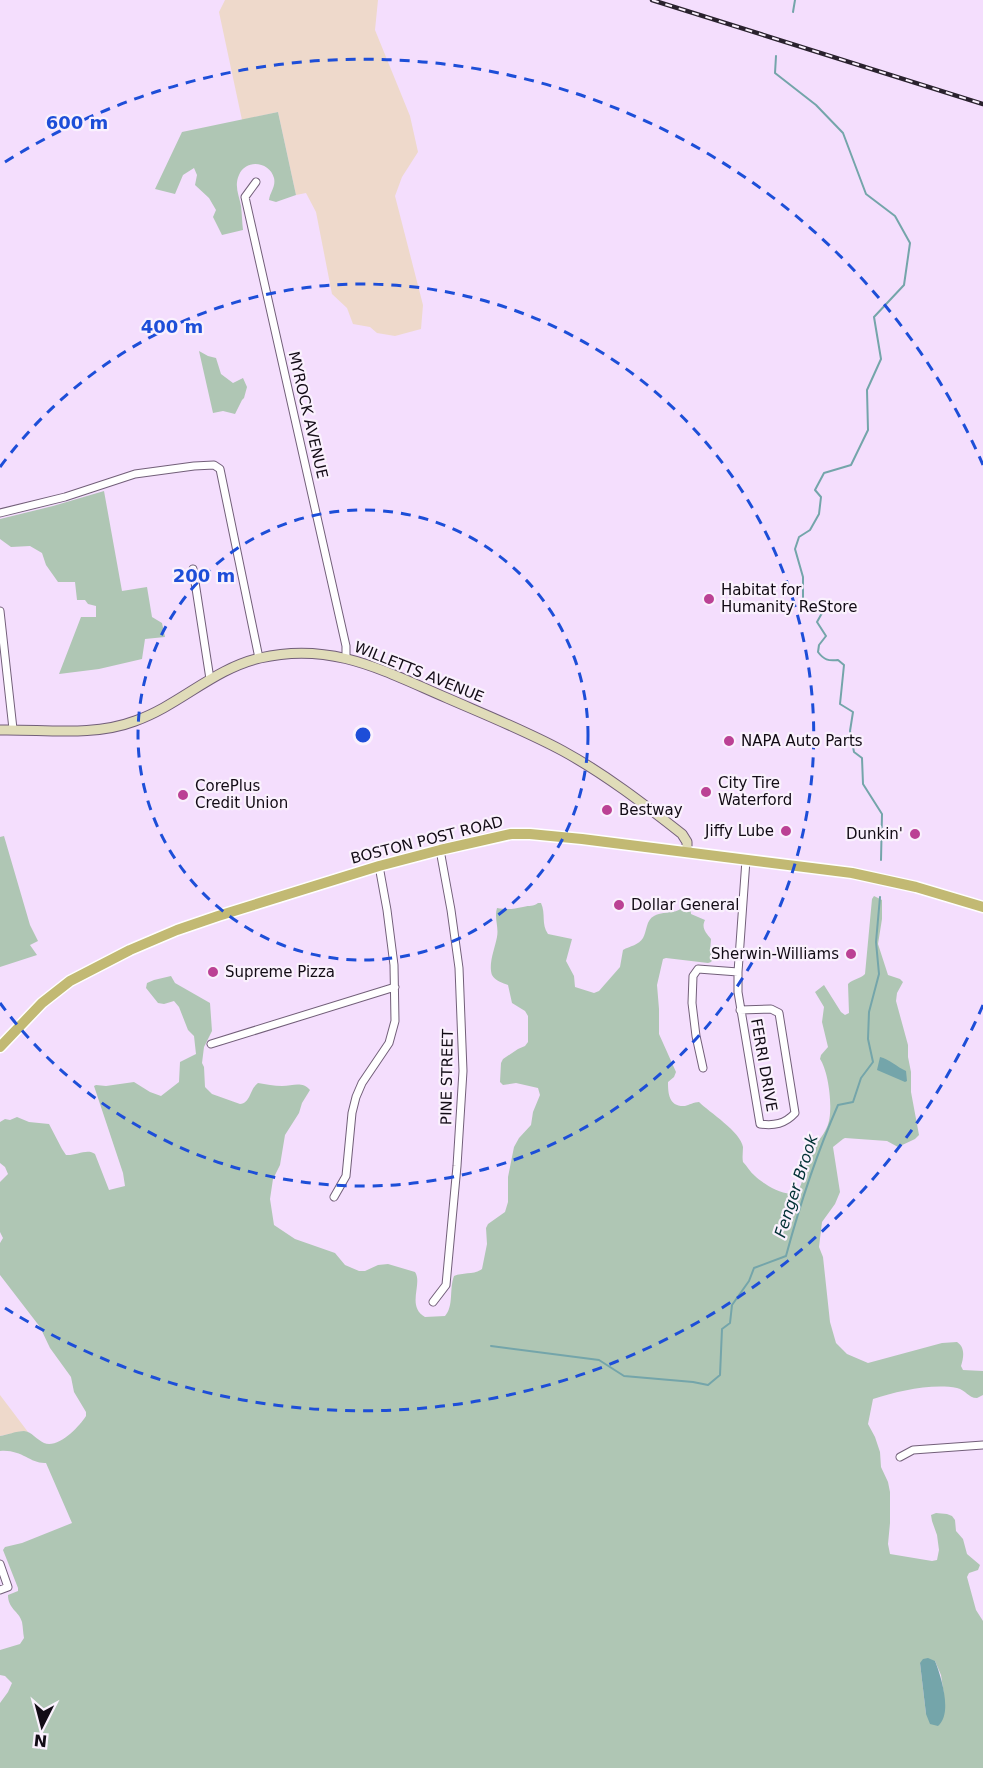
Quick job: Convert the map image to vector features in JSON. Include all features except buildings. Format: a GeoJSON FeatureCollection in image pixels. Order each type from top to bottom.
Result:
{"type":"FeatureCollection","features":[{"type":"Feature","properties":{"kind":"main road","name":"BOSTON POST ROAD"},"geometry":{"type":"LineString","coordinates":[[0,1047],[42,1003],[70,981],[130,950],[177,930],[379,866],[440,849],[500,836],[530,834],[852,873],[916,887],[983,907]]}},
{"type":"Feature","properties":{"kind":"street","name":"MYROCK AVENUE"},"geometry":{"type":"LineString","coordinates":[[256,182],[245,197],[346,646],[346,658]]}},
{"type":"Feature","properties":{"kind":"street"},"geometry":{"type":"LineString","coordinates":[[0,513],[66,497],[135,474],[194,465],[214,465],[220,470],[259,658]]}},
{"type":"Feature","properties":{"kind":"street"},"geometry":{"type":"LineString","coordinates":[[192,569],[210,679]]}},
{"type":"Feature","properties":{"kind":"street"},"geometry":{"type":"LineString","coordinates":[[0,611],[13,729]]}},
{"type":"Feature","properties":{"kind":"street","name":"WILLETTS AVENUE"},"geometry":{"type":"LineString","coordinates":[[0,730],[86,730],[126,724],[155,712],[234,667],[259,658],[301,653],[346,658],[367,664],[452,700],[563,751],[633,796],[682,834],[687,842],[687,852]]}},
{"type":"Feature","properties":{"kind":"street","name":"PINE STREET"},"geometry":{"type":"LineString","coordinates":[[433,1302],[446,1285],[463,1071],[459,968],[440,849]]}},
{"type":"Feature","properties":{"kind":"street","name":"FERRI DRIVE"},"geometry":{"type":"LineString","coordinates":[[740,1011],[771,1009],[779,1013],[795,1113],[788,1120],[771,1125],[760,1124],[740,1011],[738,972],[746,860]]}},
{"type":"Feature","properties":{"kind":"street"},"geometry":{"type":"LineString","coordinates":[[334,1197],[346,1176],[352,1113],[356,1097],[362,1083],[389,1043],[395,1021],[395,987],[387,910],[379,866]]}},
{"type":"Feature","properties":{"kind":"street"},"geometry":{"type":"LineString","coordinates":[[703,1068],[692,1003],[693,976],[698,969],[738,972]]}},
{"type":"Feature","properties":{"kind":"street"},"geometry":{"type":"LineString","coordinates":[[211,1044],[395,987]]}},
{"type":"Feature","properties":{"kind":"street"},"geometry":{"type":"LineString","coordinates":[[900,1457],[913,1450],[983,1445]]}},
{"type":"Feature","properties":{"kind":"street"},"geometry":{"type":"LineString","coordinates":[[0,1564],[8,1587],[0,1590]]}},
{"type":"Feature","properties":{"kind":"shaded area"},"geometry":{"type":"Polygon","coordinates":[[[225,0],[378,0],[375,30],[410,116],[418,152],[402,177],[395,196],[423,305],[421,329],[395,336],[377,333],[370,327],[353,324],[347,308],[332,294],[316,212],[306,193],[296,195],[278,112],[242,120],[219,12],[225,0]]]}},
{"type":"Feature","properties":{"kind":"shaded area"},"geometry":{"type":"Polygon","coordinates":[[[278,112],[296,195],[276,202],[269,200],[274,184],[272,173],[268,168],[258,164],[247,166],[239,175],[237,183],[243,230],[222,235],[213,217],[216,210],[209,198],[195,185],[197,175],[194,168],[183,175],[175,194],[155,189],[182,132],[278,112]]]}},
{"type":"Feature","properties":{"kind":"shaded area"},"geometry":{"type":"Polygon","coordinates":[[[199,351],[216,358],[221,374],[233,383],[243,378],[247,387],[235,414],[223,411],[213,413],[199,351]]]}},
{"type":"Feature","properties":{"kind":"shaded area"},"geometry":{"type":"Polygon","coordinates":[[[104,491],[122,591],[147,587],[152,617],[162,623],[165,637],[145,639],[142,659],[99,669],[59,674],[81,617],[96,617],[96,606],[88,604],[85,600],[77,600],[75,582],[58,582],[46,565],[42,553],[30,546],[11,547],[0,539],[0,519],[104,491]]]}},
{"type":"Feature","properties":{"kind":"shaded area"},"geometry":{"type":"Polygon","coordinates":[[[4,836],[30,925],[38,941],[30,945],[37,955],[0,967],[0,837],[4,836]]]}},
{"type":"Feature","properties":{"kind":"shaded area"},"geometry":{"type":"Polygon","coordinates":[[[874,896],[882,900],[878,944],[888,975],[903,982],[897,993],[896,1001],[908,1045],[911,1092],[919,1135],[898,1147],[887,1141],[845,1138],[833,1147],[840,1192],[835,1204],[822,1222],[819,1247],[823,1257],[830,1322],[836,1343],[847,1354],[868,1363],[942,1343],[957,1342],[963,1349],[961,1366],[963,1370],[983,1371],[983,1395],[977,1398],[971,1397],[960,1389],[937,1386],[893,1393],[873,1399],[868,1424],[880,1452],[881,1467],[890,1492],[888,1544],[890,1554],[937,1560],[939,1550],[937,1535],[931,1515],[947,1514],[955,1520],[956,1531],[963,1539],[967,1554],[980,1565],[978,1570],[969,1573],[967,1577],[976,1610],[983,1621],[983,1768],[0,1768],[0,1703],[12,1683],[5,1676],[0,1675],[0,1650],[20,1644],[24,1638],[21,1618],[8,1600],[8,1595],[18,1591],[18,1588],[3,1550],[5,1547],[22,1543],[72,1523],[46,1463],[40,1463],[14,1452],[0,1451],[0,1436],[24,1431],[44,1443],[55,1443],[78,1426],[86,1416],[86,1412],[74,1392],[71,1377],[50,1348],[40,1327],[0,1275],[0,1243],[3,1238],[0,1232],[0,1182],[8,1174],[0,1163],[0,1122],[17,1117],[29,1122],[49,1124],[66,1155],[92,1152],[95,1154],[109,1190],[125,1186],[123,1173],[94,1086],[134,1082],[161,1096],[179,1082],[180,1062],[196,1054],[194,1036],[188,1030],[179,1007],[174,1001],[158,1003],[146,988],[147,983],[171,976],[175,983],[210,1003],[212,1031],[204,1047],[202,1063],[205,1087],[212,1094],[240,1104],[248,1099],[258,1083],[279,1086],[301,1085],[310,1090],[285,1135],[280,1165],[273,1179],[270,1199],[274,1225],[295,1239],[335,1253],[345,1265],[359,1271],[388,1264],[415,1272],[417,1277],[416,1301],[419,1312],[425,1317],[445,1316],[450,1307],[454,1276],[482,1269],[487,1244],[486,1228],[505,1212],[508,1202],[508,1177],[514,1147],[531,1125],[533,1112],[540,1095],[538,1088],[516,1083],[503,1085],[500,1082],[503,1059],[528,1042],[528,1016],[525,1011],[512,1003],[508,985],[492,975],[491,961],[497,933],[497,908],[513,909],[541,903],[548,934],[572,939],[566,961],[574,976],[575,987],[594,993],[599,991],[620,967],[623,950],[641,940],[651,918],[680,910],[690,902],[691,914],[705,920],[704,928],[711,939],[710,952],[713,959],[708,963],[663,959],[657,985],[659,1034],[676,1072],[668,1082],[670,1099],[680,1106],[699,1102],[737,1135],[743,1147],[743,1162],[753,1174],[770,1187],[790,1193],[799,1189],[807,1158],[829,1121],[828,1083],[820,1059],[828,1047],[822,1022],[824,1007],[815,992],[824,985],[841,1012],[845,1015],[849,1013],[848,984],[865,974],[874,896]],[[935,1661],[920,1663],[926,1714],[944,1695],[941,1675],[935,1661]]]}},
{"type":"Feature","properties":{"kind":"shaded area"},"geometry":{"type":"Polygon","coordinates":[[[880,1057],[906,1071],[907,1081],[877,1070],[880,1057]]]}},
{"type":"Feature","properties":{"kind":"shaded area"},"geometry":{"type":"Polygon","coordinates":[[[0,1395],[28,1432],[0,1436],[0,1395]]]}},
{"type":"Feature","properties":{"kind":"shaded area"},"geometry":{"type":"Polygon","coordinates":[[[928,1658],[935,1661],[944,1695],[945,1713],[938,1726],[930,1724],[926,1714],[920,1663],[923,1659],[928,1658]]]}},
{"type":"Feature","properties":{"kind":"waterway","name":"Fenger Brook"},"geometry":{"type":"LineString","coordinates":[[793,12],[795,0]]}},
{"type":"Feature","properties":{"kind":"waterway","name":"Fenger Brook"},"geometry":{"type":"LineString","coordinates":[[776,56],[775,73],[816,105],[843,133],[866,194],[895,216],[910,243],[904,285],[874,317],[881,359],[867,390],[868,430],[851,465],[824,473],[815,490],[821,497],[819,514],[810,530],[799,537],[795,549],[803,577],[803,601],[822,613],[817,622],[826,636],[819,645],[818,652],[824,658],[838,660],[844,665],[840,704],[853,712],[850,731],[854,752],[862,758],[863,784],[882,814],[881,860]]}},
{"type":"Feature","properties":{"kind":"waterway","name":"Fenger Brook"},"geometry":{"type":"LineString","coordinates":[[491,1346],[599,1360],[624,1376],[708,1385],[720,1375],[722,1329],[730,1323],[732,1305],[749,1281],[754,1268],[786,1256],[809,1180],[838,1105],[853,1102],[861,1078],[873,1062],[868,1039],[869,1012],[879,974],[876,942],[880,897]]}},
{"type":"Feature","properties":{"kind":"railway"},"geometry":{"type":"LineString","coordinates":[[652,0],[983,104]]}},
{"type":"Feature","properties":{"kind":"place","name":"Habitat for Humanity ReStore"},"geometry":{"type":"Point","coordinates":[709,599]}},
{"type":"Feature","properties":{"kind":"place","name":"NAPA Auto Parts"},"geometry":{"type":"Point","coordinates":[729,741]}},
{"type":"Feature","properties":{"kind":"place","name":"City Tire Waterford"},"geometry":{"type":"Point","coordinates":[706,792]}},
{"type":"Feature","properties":{"kind":"place","name":"CorePlus Credit Union"},"geometry":{"type":"Point","coordinates":[183,795]}},
{"type":"Feature","properties":{"kind":"place","name":"Bestway"},"geometry":{"type":"Point","coordinates":[607,810]}},
{"type":"Feature","properties":{"kind":"place","name":"Jiffy Lube"},"geometry":{"type":"Point","coordinates":[786,831]}},
{"type":"Feature","properties":{"kind":"place","name":"Dunkin'"},"geometry":{"type":"Point","coordinates":[915,834]}},
{"type":"Feature","properties":{"kind":"place","name":"Dollar General"},"geometry":{"type":"Point","coordinates":[619,905]}},
{"type":"Feature","properties":{"kind":"place","name":"Sherwin-Williams"},"geometry":{"type":"Point","coordinates":[851,954]}},
{"type":"Feature","properties":{"kind":"place","name":"Supreme Pizza"},"geometry":{"type":"Point","coordinates":[213,972]}}]}
